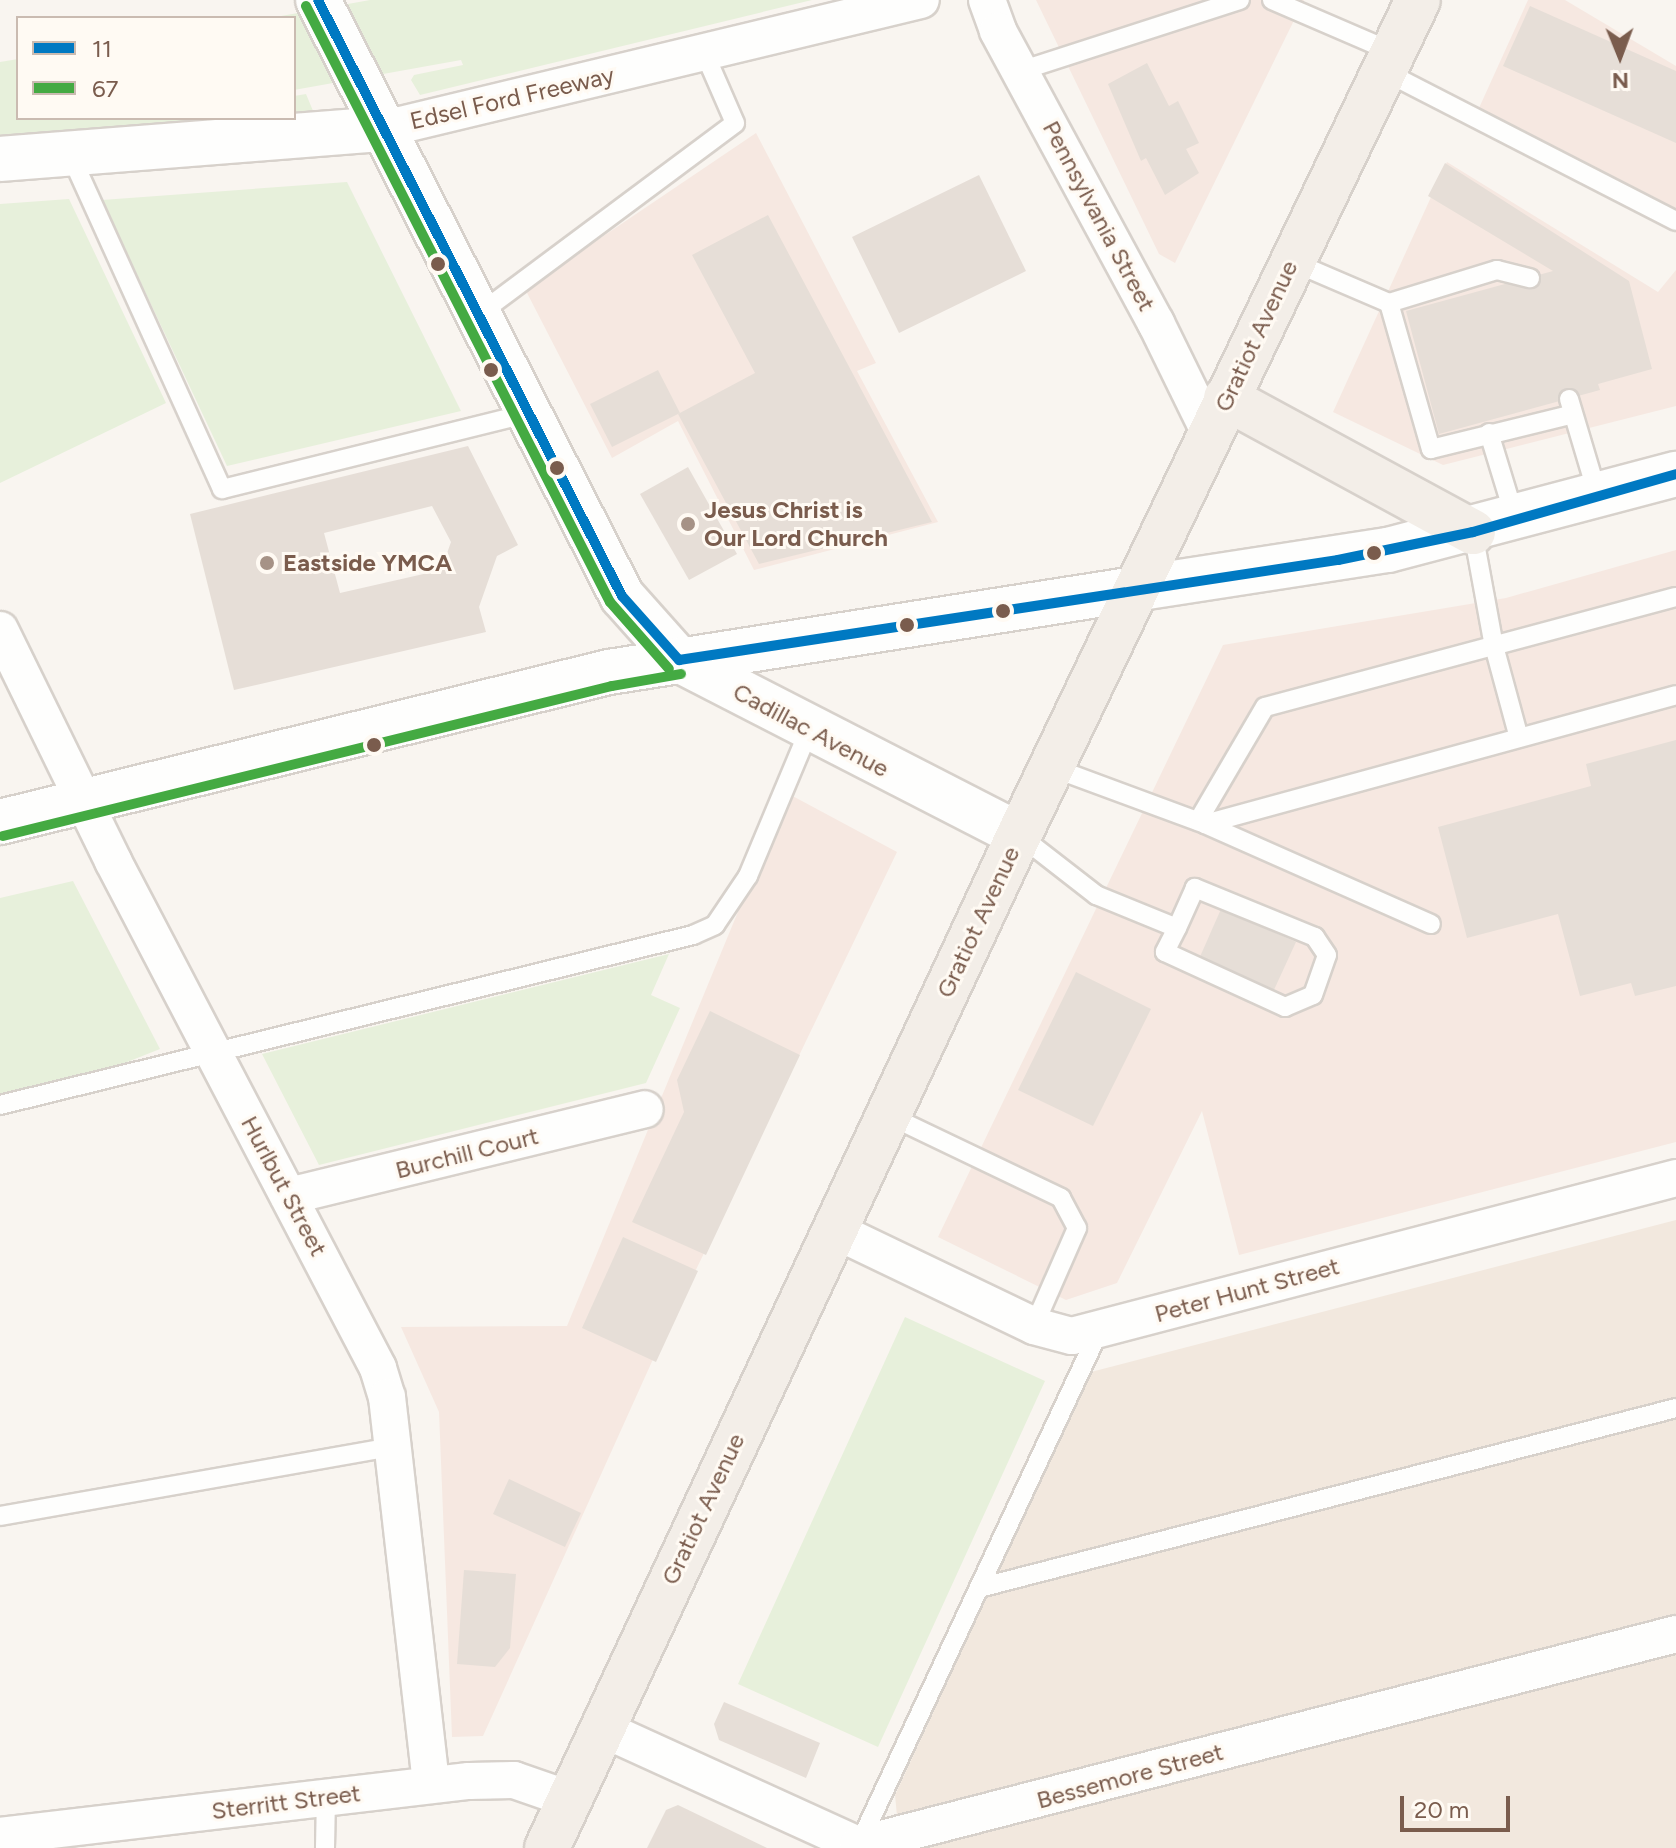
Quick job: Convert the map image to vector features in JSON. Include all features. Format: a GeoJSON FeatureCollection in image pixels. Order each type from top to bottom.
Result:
{"type":"FeatureCollection","features":[{"type":"Feature","properties":{"kind":"main road","name":"Gratiot Avenue"},"geometry":{"type":"LineString","coordinates":[[547,1848],[1051,767],[1418,0]]}},
{"type":"Feature","properties":{"kind":"main road","name":"Cadillac Avenue"},"geometry":{"type":"LineString","coordinates":[[320,3],[622,596],[679,660],[809,730],[1019,835]]}},
{"type":"Feature","properties":{"kind":"main road","name":"Edsel Ford Freeway"},"geometry":{"type":"LineString","coordinates":[[0,159],[384,129]]}},
{"type":"Feature","properties":{"kind":"main road"},"geometry":{"type":"LineString","coordinates":[[1218,416],[1473,532]]}},
{"type":"Feature","properties":{"kind":"main road"},"geometry":{"type":"LineString","coordinates":[[0,822],[609,672],[1338,560],[1473,532],[1676,474]]}},
{"type":"Feature","properties":{"kind":"street","name":"Edsel Ford Freeway"},"geometry":{"type":"LineString","coordinates":[[384,129],[921,0]]}},
{"type":"Feature","properties":{"kind":"street","name":"Pennsylvania Street"},"geometry":{"type":"LineString","coordinates":[[987,0],[1020,71],[1218,416]]}},
{"type":"Feature","properties":{"kind":"street","name":"Hurlbut Street"},"geometry":{"type":"LineString","coordinates":[[0,630],[213,1052],[378,1368],[391,1447],[431,1784]]}},
{"type":"Feature","properties":{"kind":"street","name":"Burchill Court"},"geometry":{"type":"LineString","coordinates":[[289,1196],[645,1109]]}},
{"type":"Feature","properties":{"kind":"street","name":"Peter Hunt Street"},"geometry":{"type":"LineString","coordinates":[[834,1230],[1034,1326],[1072,1336],[1676,1178]]}},
{"type":"Feature","properties":{"kind":"street","name":"Bessemore Street"},"geometry":{"type":"LineString","coordinates":[[858,1847],[1676,1634]]}},
{"type":"Feature","properties":{"kind":"street"},"geometry":{"type":"LineString","coordinates":[[601,1728],[858,1847]]}},
{"type":"Feature","properties":{"kind":"street","name":"Sterritt Street"},"geometry":{"type":"LineString","coordinates":[[0,1836],[431,1784],[514,1780],[569,1799]]}},
{"type":"Feature","properties":{"kind":"lane"},"geometry":{"type":"LineString","coordinates":[[1020,71],[1240,0]]}},
{"type":"Feature","properties":{"kind":"lane"},"geometry":{"type":"LineString","coordinates":[[1272,0],[1676,221]]}},
{"type":"Feature","properties":{"kind":"lane"},"geometry":{"type":"LineString","coordinates":[[478,314],[735,123],[704,52]]}},
{"type":"Feature","properties":{"kind":"lane"},"geometry":{"type":"LineString","coordinates":[[70,153],[222,489],[529,413]]}},
{"type":"Feature","properties":{"kind":"lane"},"geometry":{"type":"LineString","coordinates":[[1291,261],[1389,303],[1497,270],[1530,278]]}},
{"type":"Feature","properties":{"kind":"lane"},"geometry":{"type":"LineString","coordinates":[[1389,303],[1407,342],[1423,398],[1431,449],[1571,406],[1598,496]]}},
{"type":"Feature","properties":{"kind":"lane"},"geometry":{"type":"LineString","coordinates":[[1489,433],[1516,520]]}},
{"type":"Feature","properties":{"kind":"lane"},"geometry":{"type":"LineString","coordinates":[[1473,532],[1494,646],[1519,738]]}},
{"type":"Feature","properties":{"kind":"lane"},"geometry":{"type":"LineString","coordinates":[[1201,823],[1265,707],[1676,597]]}},
{"type":"Feature","properties":{"kind":"lane"},"geometry":{"type":"LineString","coordinates":[[1201,823],[1676,695]]}},
{"type":"Feature","properties":{"kind":"lane"},"geometry":{"type":"LineString","coordinates":[[0,1105],[693,935],[715,925],[748,876],[809,730]]}},
{"type":"Feature","properties":{"kind":"lane"},"geometry":{"type":"LineString","coordinates":[[1051,767],[1201,823],[1431,924]]}},
{"type":"Feature","properties":{"kind":"lane"},"geometry":{"type":"LineString","coordinates":[[1019,835],[1096,895],[1177,928]]}},
{"type":"Feature","properties":{"kind":"lane"},"geometry":{"type":"LineString","coordinates":[[1195,888],[1315,937],[1327,955],[1313,995],[1285,1007],[1165,952],[1177,928],[1195,888]]}},
{"type":"Feature","properties":{"kind":"lane"},"geometry":{"type":"LineString","coordinates":[[888,1115],[1061,1198],[1077,1228],[1034,1326]]}},
{"type":"Feature","properties":{"kind":"lane"},"geometry":{"type":"LineString","coordinates":[[858,1847],[1100,1329]]}},
{"type":"Feature","properties":{"kind":"lane"},"geometry":{"type":"LineString","coordinates":[[979,1588],[1676,1408]]}},
{"type":"Feature","properties":{"kind":"lane"},"geometry":{"type":"LineString","coordinates":[[0,1516],[391,1447]]}},
{"type":"Feature","properties":{"kind":"lane"},"geometry":{"type":"LineString","coordinates":[[325,1848],[326,1797]]}},
{"type":"Feature","properties":{"kind":"shaded area"},"geometry":{"type":"Polygon","coordinates":[[[1036,0],[1304,0],[1175,263],[1159,254],[1036,0]]]}},
{"type":"Feature","properties":{"kind":"shaded area"},"geometry":{"type":"Polygon","coordinates":[[[1528,0],[1565,0],[1676,66],[1676,233],[1479,108],[1528,0]]]}},
{"type":"Feature","properties":{"kind":"shaded area"},"geometry":{"type":"Polygon","coordinates":[[[756,133],[876,363],[857,371],[938,522],[754,570],[678,421],[612,458],[525,289],[756,133]]]}},
{"type":"Feature","properties":{"kind":"shaded area"},"geometry":{"type":"Polygon","coordinates":[[[1447,162],[1658,292],[1676,270],[1676,406],[1443,465],[1333,412],[1447,162]]]}},
{"type":"Feature","properties":{"kind":"shaded area"},"geometry":{"type":"Polygon","coordinates":[[[1676,550],[1676,1142],[1239,1255],[1202,1111],[1117,1283],[1066,1300],[938,1237],[1223,645],[1506,598],[1676,550]]]}},
{"type":"Feature","properties":{"kind":"shaded area"},"geometry":{"type":"Polygon","coordinates":[[[787,793],[897,852],[654,1357],[483,1736],[452,1737],[439,1412],[401,1327],[567,1326],[787,793]]]}},
{"type":"Feature","properties":{"kind":"shaded area"},"geometry":{"type":"Polygon","coordinates":[[[1676,1220],[1676,1848],[900,1848],[895,1795],[1091,1372],[1676,1220]]]}},
{"type":"Feature","properties":{"kind":"green space"},"geometry":{"type":"Polygon","coordinates":[[[370,0],[812,0],[420,95],[411,80],[414,75],[463,65],[461,60],[296,90],[296,16],[281,16],[370,0]]]}},
{"type":"Feature","properties":{"kind":"green space"},"geometry":{"type":"Polygon","coordinates":[[[16,59],[16,120],[279,120],[0,135],[0,62],[16,59]]]}},
{"type":"Feature","properties":{"kind":"green space"},"geometry":{"type":"Polygon","coordinates":[[[306,94],[316,118],[296,119],[296,96],[306,94]]]}},
{"type":"Feature","properties":{"kind":"green space"},"geometry":{"type":"Polygon","coordinates":[[[347,182],[461,411],[227,466],[102,200],[347,182]]]}},
{"type":"Feature","properties":{"kind":"green space"},"geometry":{"type":"Polygon","coordinates":[[[69,199],[166,403],[0,483],[0,204],[69,199]]]}},
{"type":"Feature","properties":{"kind":"green space"},"geometry":{"type":"Polygon","coordinates":[[[73,881],[160,1049],[112,1068],[0,1095],[0,898],[73,881]]]}},
{"type":"Feature","properties":{"kind":"green space"},"geometry":{"type":"Polygon","coordinates":[[[669,954],[651,995],[680,1008],[646,1083],[319,1165],[262,1054],[669,954]]]}},
{"type":"Feature","properties":{"kind":"green space"},"geometry":{"type":"Polygon","coordinates":[[[905,1317],[1045,1381],[878,1747],[738,1684],[905,1317]]]}},
{"type":"Feature","properties":{"kind":"building"},"geometry":{"type":"Polygon","coordinates":[[[1530,6],[1676,71],[1676,143],[1503,66],[1530,6]]]}},
{"type":"Feature","properties":{"kind":"building"},"geometry":{"type":"Polygon","coordinates":[[[1147,63],[1169,106],[1178,101],[1199,143],[1186,149],[1199,173],[1165,195],[1146,158],[1141,161],[1108,84],[1147,63]]]}},
{"type":"Feature","properties":{"kind":"building"},"geometry":{"type":"Polygon","coordinates":[[[1445,163],[1629,281],[1652,369],[1598,384],[1600,390],[1439,434],[1406,311],[1553,271],[1428,196],[1445,163]]]}},
{"type":"Feature","properties":{"kind":"building"},"geometry":{"type":"Polygon","coordinates":[[[979,175],[1026,271],[899,333],[852,237],[979,175]]]}},
{"type":"Feature","properties":{"kind":"building"},"geometry":{"type":"Polygon","coordinates":[[[768,215],[932,522],[759,564],[678,414],[755,373],[692,255],[768,215]]]}},
{"type":"Feature","properties":{"kind":"building"},"geometry":{"type":"Polygon","coordinates":[[[658,370],[680,413],[612,447],[590,404],[658,370]]]}},
{"type":"Feature","properties":{"kind":"building","name":"Eastside YMCA"},"geometry":{"type":"Polygon","coordinates":[[[468,446],[518,545],[497,556],[479,607],[486,632],[234,690],[190,514],[468,446]],[[432,506],[324,533],[340,593],[441,570],[451,542],[432,506]]]}},
{"type":"Feature","properties":{"kind":"building","name":"Jesus Christ is Our Lord Church"},"geometry":{"type":"Polygon","coordinates":[[[688,467],[737,554],[689,580],[640,494],[688,467]]]}},
{"type":"Feature","properties":{"kind":"building"},"geometry":{"type":"Polygon","coordinates":[[[1676,740],[1676,986],[1635,996],[1631,983],[1580,996],[1558,914],[1467,938],[1438,827],[1591,786],[1586,764],[1676,740]]]}},
{"type":"Feature","properties":{"kind":"building"},"geometry":{"type":"Polygon","coordinates":[[[1221,909],[1296,942],[1273,992],[1199,959],[1221,909]]]}},
{"type":"Feature","properties":{"kind":"building"},"geometry":{"type":"Polygon","coordinates":[[[1076,972],[1151,1009],[1093,1126],[1018,1090],[1076,972]]]}},
{"type":"Feature","properties":{"kind":"building"},"geometry":{"type":"Polygon","coordinates":[[[710,1011],[800,1055],[706,1255],[632,1222],[684,1112],[677,1080],[710,1011]]]}},
{"type":"Feature","properties":{"kind":"building"},"geometry":{"type":"Polygon","coordinates":[[[623,1237],[698,1271],[656,1362],[582,1328],[623,1237]]]}},
{"type":"Feature","properties":{"kind":"building"},"geometry":{"type":"Polygon","coordinates":[[[509,1479],[581,1513],[565,1547],[493,1514],[509,1479]]]}},
{"type":"Feature","properties":{"kind":"building"},"geometry":{"type":"Polygon","coordinates":[[[464,1570],[516,1574],[510,1648],[495,1667],[457,1664],[464,1570]]]}},
{"type":"Feature","properties":{"kind":"building"},"geometry":{"type":"Polygon","coordinates":[[[724,1702],[820,1743],[806,1778],[719,1740],[714,1724],[724,1702]]]}},
{"type":"Feature","properties":{"kind":"building"},"geometry":{"type":"Polygon","coordinates":[[[678,1805],[767,1848],[647,1848],[666,1810],[678,1805]]]}},
{"type":"Feature","properties":{"kind":"transit line","name":"11"},"geometry":{"type":"LineString","coordinates":[[318,0],[622,596],[679,660]]}},
{"type":"Feature","properties":{"kind":"transit line","name":"67"},"geometry":{"type":"LineString","coordinates":[[306,6],[610,602],[669,669]]}},
{"type":"Feature","properties":{"kind":"transit line","name":"11"},"geometry":{"type":"LineString","coordinates":[[679,660],[1338,560],[1473,532],[1676,474]]}},
{"type":"Feature","properties":{"kind":"transit line","name":"67"},"geometry":{"type":"LineString","coordinates":[[3,836],[612,686],[681,674]]}},
{"type":"Feature","properties":{"kind":"place","name":"Jesus Christ is Our Lord Church"},"geometry":{"type":"Point","coordinates":[688,524]}},
{"type":"Feature","properties":{"kind":"place","name":"Eastside YMCA"},"geometry":{"type":"Point","coordinates":[267,563]}}]}
